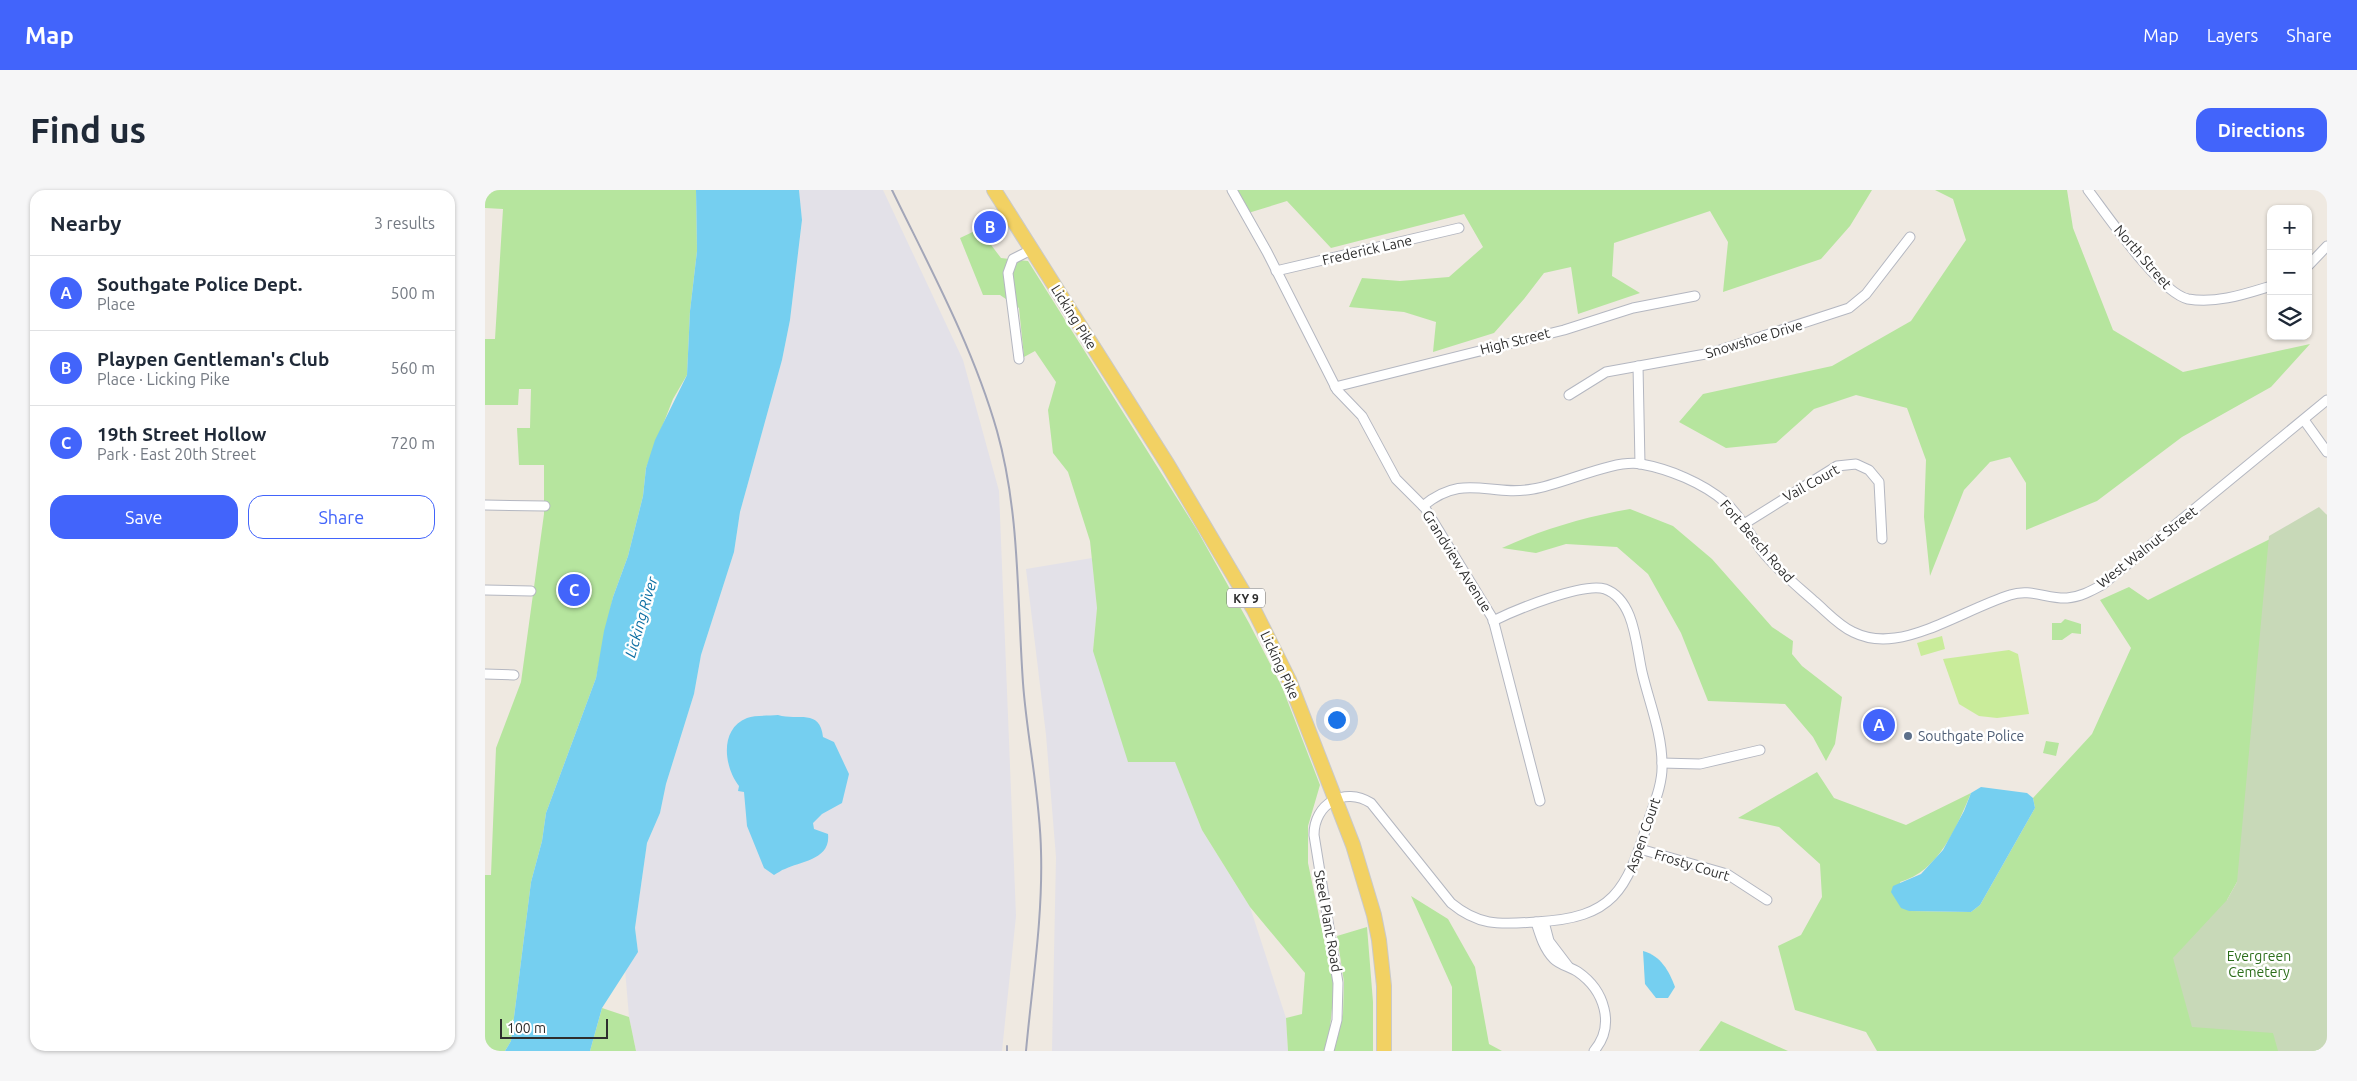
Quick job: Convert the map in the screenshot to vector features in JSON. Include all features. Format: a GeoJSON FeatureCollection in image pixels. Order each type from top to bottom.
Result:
{"type":"FeatureCollection","features":[{"type":"Feature","properties":{"kind":"main road","name":"Licking Pike"},"geometry":{"type":"LineString","coordinates":[[995,190],[1168,465],[1254,610],[1289,680],[1353,845],[1379,940],[1384,986],[1384,1051]]}},
{"type":"Feature","properties":{"kind":"street","name":"Grandview Avenue"},"geometry":{"type":"LineString","coordinates":[[1232,190],[1339,394],[1362,416],[1397,479],[1423,506],[1493,621],[1540,801]]}},
{"type":"Feature","properties":{"kind":"street","name":"North Street"},"geometry":{"type":"LineString","coordinates":[[2088,190],[2159,278],[2180,296],[2207,300],[2267,287]]}},
{"type":"Feature","properties":{"kind":"street","name":"Frederick Lane"},"geometry":{"type":"LineString","coordinates":[[1276,271],[1459,228]]}},
{"type":"Feature","properties":{"kind":"street","name":"Snowshoe Drive"},"geometry":{"type":"LineString","coordinates":[[1569,395],[1606,372],[1711,353],[1849,308],[1866,294],[1910,237]]}},
{"type":"Feature","properties":{"kind":"street"},"geometry":{"type":"LineString","coordinates":[[2312,262],[2327,246]]}},
{"type":"Feature","properties":{"kind":"street"},"geometry":{"type":"LineString","coordinates":[[1019,359],[1008,273],[1013,259],[1031,250]]}},
{"type":"Feature","properties":{"kind":"street","name":"High Street"},"geometry":{"type":"LineString","coordinates":[[1335,387],[1564,330],[1633,308],[1695,296]]}},
{"type":"Feature","properties":{"kind":"street"},"geometry":{"type":"LineString","coordinates":[[1638,366],[1640,464]]}},
{"type":"Feature","properties":{"kind":"street","name":"West Walnut Street"},"geometry":{"type":"LineString","coordinates":[[1936,624],[2018,593],[2036,592],[2066,598],[2085,594],[2102,584],[2327,400]]}},
{"type":"Feature","properties":{"kind":"street"},"geometry":{"type":"LineString","coordinates":[[2304,420],[2327,452]]}},
{"type":"Feature","properties":{"kind":"street","name":"Fort Beech Road"},"geometry":{"type":"LineString","coordinates":[[1423,506],[1434,496],[1454,488],[1528,490],[1608,468],[1640,464],[1683,478],[1713,494],[1730,507],[1761,550],[1779,570],[1837,622],[1854,633],[1874,638],[1893,639],[1936,624]]}},
{"type":"Feature","properties":{"kind":"street","name":"Vail Court"},"geometry":{"type":"LineString","coordinates":[[1744,524],[1837,466],[1856,464],[1869,470],[1879,482],[1882,539]]}},
{"type":"Feature","properties":{"kind":"street"},"geometry":{"type":"LineString","coordinates":[[485,505],[545,506]]}},
{"type":"Feature","properties":{"kind":"street","name":"Aspen Court"},"geometry":{"type":"LineString","coordinates":[[1335,800],[1355,796],[1371,803],[1451,903],[1463,913],[1491,923],[1540,922],[1561,920],[1586,914],[1610,899],[1629,876],[1640,849],[1653,807],[1663,763],[1657,728],[1632,626],[1625,608],[1616,596],[1604,589],[1588,588],[1548,599],[1493,621]]}},
{"type":"Feature","properties":{"kind":"street"},"geometry":{"type":"LineString","coordinates":[[485,590],[531,591]]}},
{"type":"Feature","properties":{"kind":"street"},"geometry":{"type":"LineString","coordinates":[[485,674],[514,675]]}},
{"type":"Feature","properties":{"kind":"street"},"geometry":{"type":"LineString","coordinates":[[1663,763],[1700,764],[1760,750]]}},
{"type":"Feature","properties":{"kind":"street","name":"Steel Plant Road"},"geometry":{"type":"LineString","coordinates":[[1329,1051],[1337,1020],[1338,983],[1319,871],[1314,822],[1319,812],[1335,800]]}},
{"type":"Feature","properties":{"kind":"street","name":"Frosty Court"},"geometry":{"type":"LineString","coordinates":[[1640,849],[1727,874],[1767,900]]}},
{"type":"Feature","properties":{"kind":"street"},"geometry":{"type":"LineString","coordinates":[[1540,922],[1548,952],[1556,961],[1568,966],[1592,983],[1601,998],[1606,1013],[1605,1028],[1593,1051]]}},
{"type":"Feature","properties":{"kind":"shaded area"},"geometry":{"type":"Polygon","coordinates":[[[799,190],[883,190],[963,360],[999,491],[1016,916],[1002,1051],[636,1051],[629,1017],[625,969],[638,952],[635,928],[647,843],[660,813],[666,784],[694,694],[701,655],[734,552],[740,512],[782,360],[790,320],[802,221],[799,190]]]}},
{"type":"Feature","properties":{"kind":"shaded area"},"geometry":{"type":"Polygon","coordinates":[[[1092,558],[1097,608],[1093,651],[1175,761],[1202,830],[1250,907],[1286,1018],[1288,1051],[1052,1051],[1056,857],[1046,735],[1026,569],[1092,558]]]}},
{"type":"Feature","properties":{"kind":"green space"},"geometry":{"type":"Polygon","coordinates":[[[485,190],[696,190],[697,251],[690,311],[687,375],[673,399],[646,468],[643,496],[628,556],[613,597],[596,678],[546,813],[542,841],[531,882],[511,1041],[505,1051],[485,1051],[485,875],[491,875],[496,748],[521,682],[544,514],[544,465],[519,465],[517,428],[530,428],[531,389],[519,389],[518,405],[485,405],[485,339],[495,339],[503,209],[485,208],[485,190]]]}},
{"type":"Feature","properties":{"kind":"green space"},"geometry":{"type":"Polygon","coordinates":[[[1232,190],[1872,190],[1850,226],[1821,259],[1723,292],[1728,242],[1710,211],[1614,243],[1612,276],[1640,293],[1578,314],[1571,267],[1544,273],[1494,333],[1433,352],[1436,322],[1404,312],[1349,307],[1362,278],[1400,281],[1449,277],[1483,247],[1464,214],[1331,248],[1287,201],[1245,214],[1232,190]]]}},
{"type":"Feature","properties":{"kind":"green space"},"geometry":{"type":"Polygon","coordinates":[[[1935,190],[2067,190],[2073,228],[2113,330],[2183,372],[2310,344],[2271,387],[2182,437],[2097,501],[2026,530],[2026,483],[2010,457],[1990,462],[1964,490],[1930,576],[1924,517],[1926,460],[1907,408],[1856,395],[1814,409],[1776,443],[1726,448],[1679,422],[1703,394],[1832,366],[1911,321],[1966,240],[1953,199],[1935,190]]]}},
{"type":"Feature","properties":{"kind":"green space"},"geometry":{"type":"Polygon","coordinates":[[[979,229],[1001,258],[1028,261],[1197,530],[1282,687],[1320,785],[1308,826],[1308,863],[1324,940],[1335,979],[1330,1028],[1324,1051],[1288,1051],[1286,1018],[1302,1014],[1305,973],[1250,907],[1202,830],[1175,762],[1128,762],[1093,651],[1097,608],[1090,541],[1068,472],[1053,453],[1048,410],[1056,382],[1035,351],[1024,357],[1019,308],[1000,295],[983,295],[960,238],[979,229]]]}},
{"type":"Feature","properties":{"kind":"green space","name":"Evergreen Cemetery"},"geometry":{"type":"Polygon","coordinates":[[[2319,507],[2327,515],[2327,1051],[2278,1051],[2273,1033],[2192,1027],[2173,958],[2227,900],[2237,882],[2269,536],[2319,507]]]}},
{"type":"Feature","properties":{"kind":"green space"},"geometry":{"type":"Polygon","coordinates":[[[1630,509],[1673,526],[1712,559],[1772,627],[1793,641],[1792,654],[1802,666],[1842,697],[1835,744],[1826,761],[1813,737],[1785,704],[1708,701],[1681,633],[1648,574],[1617,547],[1566,544],[1536,553],[1502,548],[1565,524],[1630,509]]]}},
{"type":"Feature","properties":{"kind":"green space"},"geometry":{"type":"Polygon","coordinates":[[[2322,513],[2327,515],[2327,816],[2237,882],[2227,900],[2273,1033],[2327,1051],[1877,1051],[1866,1032],[1795,1010],[1778,946],[1801,935],[1822,897],[1820,864],[1779,827],[1738,818],[1817,772],[1834,798],[1906,825],[1971,793],[1952,834],[1936,858],[1914,876],[1900,882],[1909,911],[1971,912],[1980,905],[2035,808],[2033,798],[2092,734],[2131,648],[2100,600],[2129,587],[2148,600],[2322,513]]]}},
{"type":"Feature","properties":{"kind":"green space"},"geometry":{"type":"Polygon","coordinates":[[[2065,619],[2081,624],[2081,634],[2072,633],[2062,640],[2052,640],[2052,623],[2061,623],[2065,619]]]}},
{"type":"Feature","properties":{"kind":"green space"},"geometry":{"type":"Polygon","coordinates":[[[1942,636],[1945,649],[1921,656],[1917,643],[1942,636]]]}},
{"type":"Feature","properties":{"kind":"green space"},"geometry":{"type":"Polygon","coordinates":[[[2009,650],[2018,654],[2029,714],[1997,718],[1979,716],[1959,704],[1943,659],[2009,650]]]}},
{"type":"Feature","properties":{"kind":"green space"},"geometry":{"type":"Polygon","coordinates":[[[2046,741],[2059,743],[2056,756],[2043,753],[2046,741]]]}},
{"type":"Feature","properties":{"kind":"green space"},"geometry":{"type":"Polygon","coordinates":[[[1411,896],[1448,919],[1475,967],[1489,1044],[1502,1051],[1452,1051],[1452,987],[1411,896]]]}},
{"type":"Feature","properties":{"kind":"green space"},"geometry":{"type":"Polygon","coordinates":[[[1367,927],[1373,1002],[1373,1051],[1333,1051],[1343,1013],[1344,982],[1337,936],[1367,927]]]}},
{"type":"Feature","properties":{"kind":"green space"},"geometry":{"type":"Polygon","coordinates":[[[602,1008],[629,1017],[636,1051],[590,1051],[602,1008]]]}},
{"type":"Feature","properties":{"kind":"green space"},"geometry":{"type":"Polygon","coordinates":[[[1721,1021],[1788,1051],[1699,1051],[1721,1021]]]}},
{"type":"Feature","properties":{"kind":"water","name":"Licking River"},"geometry":{"type":"Polygon","coordinates":[[[696,190],[799,190],[802,220],[790,320],[782,360],[740,512],[734,552],[701,655],[694,694],[666,784],[660,813],[647,843],[635,928],[638,952],[602,1008],[590,1051],[505,1051],[511,1041],[531,882],[542,841],[546,813],[596,678],[604,631],[613,597],[628,556],[643,496],[646,468],[655,440],[687,375],[690,311],[697,251],[696,190]]]}},
{"type":"Feature","properties":{"kind":"water"},"geometry":{"type":"Polygon","coordinates":[[[778,715],[807,717],[818,722],[823,737],[834,742],[849,774],[842,803],[822,814],[813,823],[814,829],[828,834],[828,843],[825,849],[813,858],[784,869],[774,875],[764,868],[747,826],[744,792],[738,791],[739,786],[730,769],[727,749],[728,739],[738,723],[750,717],[778,715]]]}},
{"type":"Feature","properties":{"kind":"water"},"geometry":{"type":"Polygon","coordinates":[[[1981,787],[2027,793],[2033,798],[2035,808],[1980,905],[1971,912],[1909,911],[1901,908],[1891,892],[1893,886],[1921,874],[1943,850],[1964,811],[1971,793],[1981,787]]]}},
{"type":"Feature","properties":{"kind":"water"},"geometry":{"type":"Polygon","coordinates":[[[1643,951],[1655,956],[1670,975],[1675,987],[1668,998],[1656,998],[1645,984],[1643,951]]]}},
{"type":"Feature","properties":{"kind":"railway"},"geometry":{"type":"LineString","coordinates":[[892,190],[936,278],[976,369],[997,431],[1010,493],[1014,525],[1023,683],[1041,851],[1039,926],[1026,1051]]}},
{"type":"Feature","properties":{"kind":"railway"},"geometry":{"type":"LineString","coordinates":[[1007,1046],[1007,1051]]}},
{"type":"Feature","properties":{"kind":"place","name":"Playpen Gentleman's Club"},"geometry":{"type":"Point","coordinates":[990,227]}},
{"type":"Feature","properties":{"kind":"place","name":"19th Street Hollow"},"geometry":{"type":"Point","coordinates":[574,590]}},
{"type":"Feature","properties":{"kind":"place","name":"Southgate Police Dept."},"geometry":{"type":"Point","coordinates":[1879,725]}},
{"type":"Feature","properties":{"kind":"place","name":"Southgate Police"},"geometry":{"type":"Point","coordinates":[1908,736]}}]}
